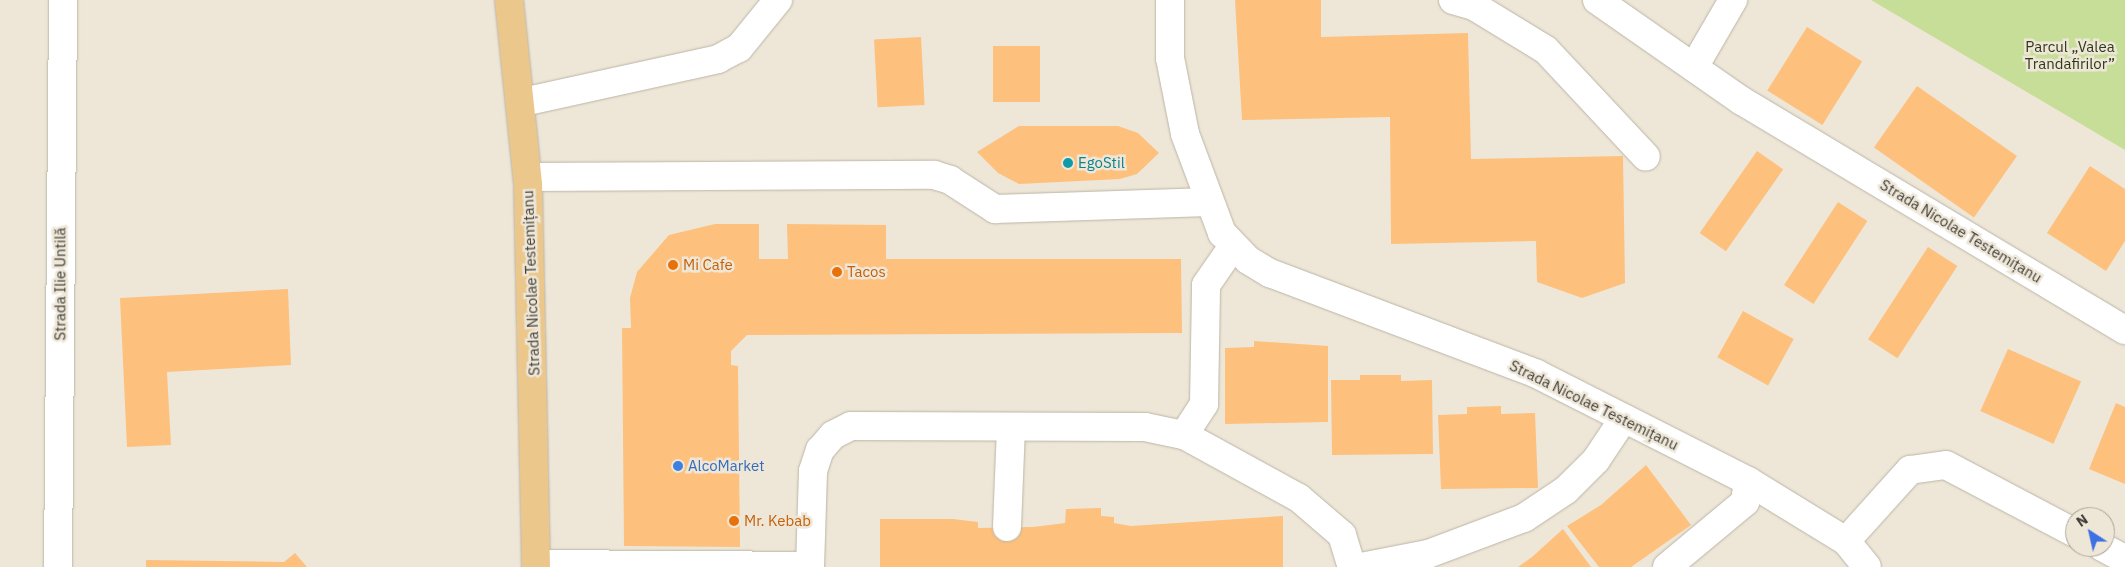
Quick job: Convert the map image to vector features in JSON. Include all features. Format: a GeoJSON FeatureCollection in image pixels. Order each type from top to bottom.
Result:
{"type":"FeatureCollection","features":[{"type":"Feature","properties":{"kind":"main road","name":"Strada Nicolae Testemițanu"},"geometry":{"type":"LineString","coordinates":[[509,0],[523,102],[528,177],[536,565]]}},
{"type":"Feature","properties":{"kind":"street","name":"Strada Ilie Untilă"},"geometry":{"type":"LineString","coordinates":[[58,567],[62,0]]}},
{"type":"Feature","properties":{"kind":"street"},"geometry":{"type":"LineString","coordinates":[[523,102],[718,59],[739,48],[778,0]]}},
{"type":"Feature","properties":{"kind":"street","name":"Strada Nicolae Testemițanu"},"geometry":{"type":"LineString","coordinates":[[1170,0],[1170,58],[1185,134],[1209,202],[1233,246],[1270,273],[1537,374],[1624,418],[1748,481],[1846,541],[1867,567]]}},
{"type":"Feature","properties":{"kind":"street"},"geometry":{"type":"LineString","coordinates":[[1453,0],[1474,6],[1546,50],[1646,156]]}},
{"type":"Feature","properties":{"kind":"street","name":"Strada Nicolae Testemițanu"},"geometry":{"type":"LineString","coordinates":[[1597,0],[1742,101],[2125,330]]}},
{"type":"Feature","properties":{"kind":"street"},"geometry":{"type":"LineString","coordinates":[[1694,67],[1733,0]]}},
{"type":"Feature","properties":{"kind":"street"},"geometry":{"type":"LineString","coordinates":[[528,177],[934,175],[950,180],[995,209],[1209,202]]}},
{"type":"Feature","properties":{"kind":"street"},"geometry":{"type":"LineString","coordinates":[[1184,435],[1204,404],[1206,285],[1233,246]]}},
{"type":"Feature","properties":{"kind":"street"},"geometry":{"type":"LineString","coordinates":[[1361,567],[1428,554],[1524,518],[1584,472],[1624,418]]}},
{"type":"Feature","properties":{"kind":"street"},"geometry":{"type":"LineString","coordinates":[[536,565],[810,567],[813,471],[820,450],[833,435],[851,426],[1145,427],[1184,435],[1305,502],[1342,535],[1352,567]]}},
{"type":"Feature","properties":{"kind":"street"},"geometry":{"type":"LineString","coordinates":[[1007,527],[1010,427]]}},
{"type":"Feature","properties":{"kind":"street"},"geometry":{"type":"LineString","coordinates":[[1846,541],[1910,470],[1946,465],[2065,528]]}},
{"type":"Feature","properties":{"kind":"street"},"geometry":{"type":"LineString","coordinates":[[1667,567],[1745,502],[1748,481]]}},
{"type":"Feature","properties":{"kind":"green space","name":"Parcul „Valea Trandafirilor”"},"geometry":{"type":"Polygon","coordinates":[[[1871,0],[2125,0],[2125,150],[1871,0]]]}},
{"type":"Feature","properties":{"kind":"building"},"geometry":{"type":"Polygon","coordinates":[[[1235,0],[1321,0],[1321,37],[1468,33],[1471,159],[1623,156],[1625,283],[1582,298],[1537,282],[1536,241],[1391,244],[1390,117],[1242,120],[1235,0]]]}},
{"type":"Feature","properties":{"kind":"building"},"geometry":{"type":"Polygon","coordinates":[[[1807,27],[1862,61],[1822,125],[1767,91],[1807,27]]]}},
{"type":"Feature","properties":{"kind":"building"},"geometry":{"type":"Polygon","coordinates":[[[921,37],[925,105],[878,107],[874,39],[921,37]]]}},
{"type":"Feature","properties":{"kind":"building"},"geometry":{"type":"Polygon","coordinates":[[[993,46],[1040,46],[1040,102],[993,102],[993,46]]]}},
{"type":"Feature","properties":{"kind":"building"},"geometry":{"type":"Polygon","coordinates":[[[1917,86],[2017,156],[1974,217],[1874,147],[1917,86]]]}},
{"type":"Feature","properties":{"kind":"building","name":"EgoStil"},"geometry":{"type":"Polygon","coordinates":[[[1019,126],[1118,126],[1138,133],[1159,153],[1137,174],[1120,179],[1019,184],[998,173],[977,152],[1019,126]]]}},
{"type":"Feature","properties":{"kind":"building"},"geometry":{"type":"Polygon","coordinates":[[[1757,151],[1783,169],[1726,251],[1700,233],[1757,151]]]}},
{"type":"Feature","properties":{"kind":"building"},"geometry":{"type":"Polygon","coordinates":[[[2090,166],[2125,189],[2125,241],[2106,271],[2047,233],[2090,166]]]}},
{"type":"Feature","properties":{"kind":"building"},"geometry":{"type":"Polygon","coordinates":[[[1838,202],[1867,221],[1813,304],[1784,285],[1838,202]]]}},
{"type":"Feature","properties":{"kind":"building"},"geometry":{"type":"Polygon","coordinates":[[[715,224],[759,224],[759,259],[788,259],[787,224],[886,225],[886,259],[1181,259],[1182,333],[747,335],[731,351],[731,365],[738,366],[740,547],[624,546],[622,328],[631,328],[630,298],[637,272],[669,235],[715,224]]]}},
{"type":"Feature","properties":{"kind":"building"},"geometry":{"type":"Polygon","coordinates":[[[1928,247],[1957,266],[1897,358],[1868,339],[1928,247]]]}},
{"type":"Feature","properties":{"kind":"building"},"geometry":{"type":"Polygon","coordinates":[[[288,289],[291,365],[167,372],[171,445],[127,447],[120,298],[288,289]]]}},
{"type":"Feature","properties":{"kind":"building"},"geometry":{"type":"Polygon","coordinates":[[[1743,311],[1794,339],[1768,385],[1717,357],[1743,311]]]}},
{"type":"Feature","properties":{"kind":"building"},"geometry":{"type":"Polygon","coordinates":[[[1254,341],[1328,346],[1328,422],[1225,424],[1225,348],[1254,347],[1254,341]]]}},
{"type":"Feature","properties":{"kind":"building"},"geometry":{"type":"Polygon","coordinates":[[[2008,349],[2081,382],[2053,444],[1980,411],[2008,349]]]}},
{"type":"Feature","properties":{"kind":"building"},"geometry":{"type":"Polygon","coordinates":[[[1360,375],[1401,375],[1401,381],[1432,380],[1433,454],[1332,455],[1331,380],[1360,380],[1360,375]]]}},
{"type":"Feature","properties":{"kind":"building"},"geometry":{"type":"Polygon","coordinates":[[[2116,403],[2125,407],[2125,484],[2089,469],[2116,403]]]}},
{"type":"Feature","properties":{"kind":"building"},"geometry":{"type":"Polygon","coordinates":[[[1501,406],[1501,414],[1535,413],[1538,488],[1441,489],[1438,415],[1467,414],[1467,407],[1501,406]]]}},
{"type":"Feature","properties":{"kind":"building"},"geometry":{"type":"Polygon","coordinates":[[[1646,465],[1691,525],[1631,567],[1599,567],[1567,526],[1601,505],[1646,465]]]}},
{"type":"Feature","properties":{"kind":"building"},"geometry":{"type":"Polygon","coordinates":[[[1101,508],[1101,516],[1114,517],[1114,523],[1131,526],[1283,516],[1283,567],[880,567],[880,519],[953,519],[978,522],[978,528],[1033,527],[1065,523],[1066,509],[1101,508]]]}},
{"type":"Feature","properties":{"kind":"building"},"geometry":{"type":"Polygon","coordinates":[[[1563,529],[1591,567],[1518,567],[1532,557],[1563,529]]]}},
{"type":"Feature","properties":{"kind":"building"},"geometry":{"type":"Polygon","coordinates":[[[295,553],[307,567],[146,567],[146,560],[284,562],[295,553]]]}},
{"type":"Feature","properties":{"kind":"place","name":"EgoStil"},"geometry":{"type":"Point","coordinates":[1068,163]}},
{"type":"Feature","properties":{"kind":"place","name":"Mi Cafe"},"geometry":{"type":"Point","coordinates":[673,265]}},
{"type":"Feature","properties":{"kind":"place","name":"Tacos"},"geometry":{"type":"Point","coordinates":[837,272]}},
{"type":"Feature","properties":{"kind":"place","name":"AlcoMarket"},"geometry":{"type":"Point","coordinates":[678,466]}},
{"type":"Feature","properties":{"kind":"place","name":"Mr. Kebab"},"geometry":{"type":"Point","coordinates":[734,521]}}]}
